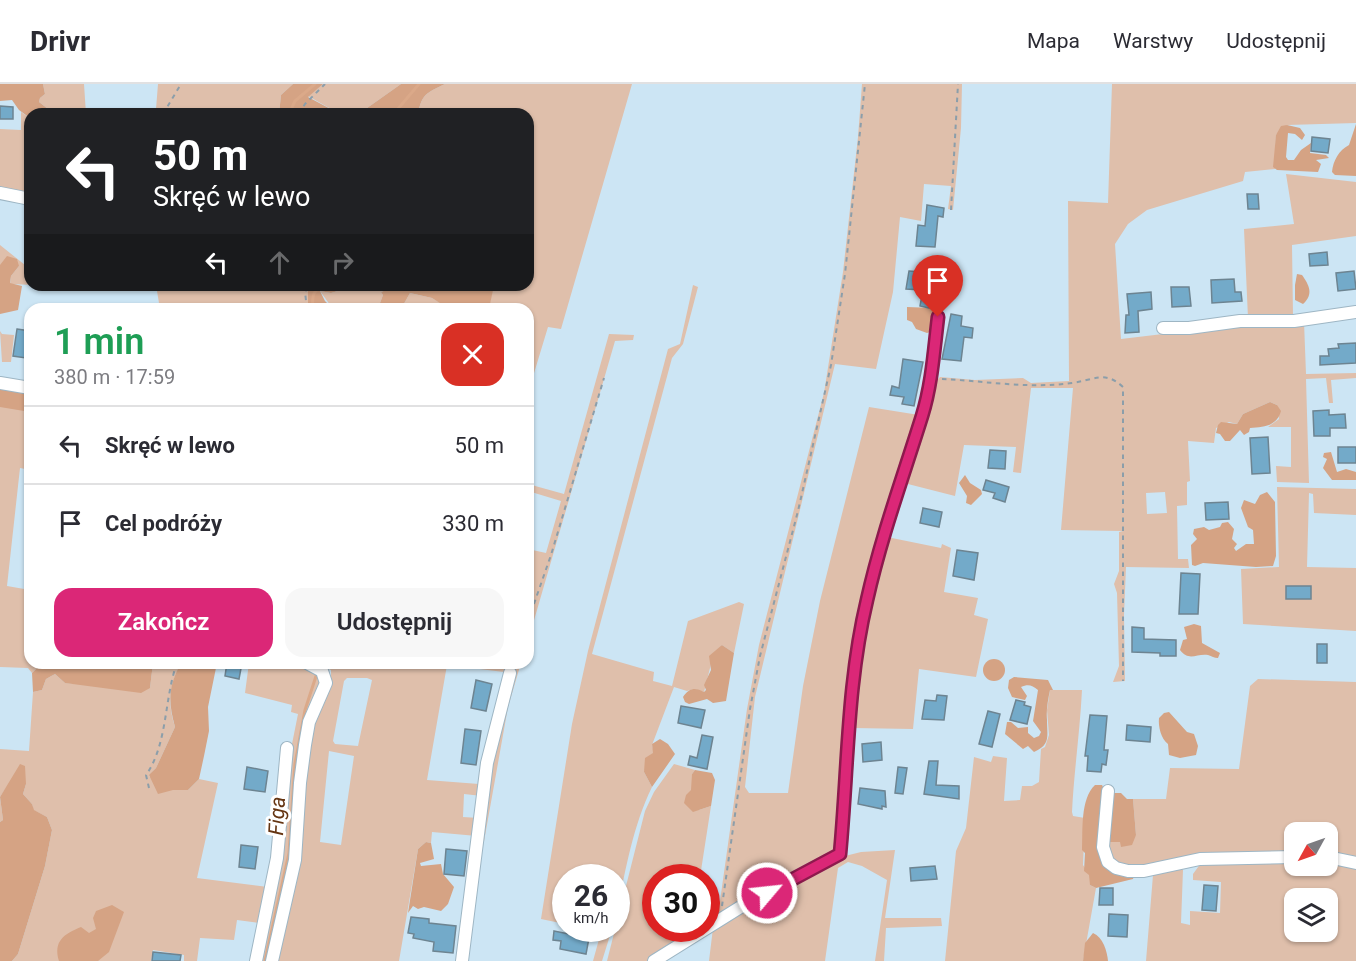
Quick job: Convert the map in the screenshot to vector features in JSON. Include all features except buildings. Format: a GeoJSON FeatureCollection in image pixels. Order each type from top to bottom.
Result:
{"type":"FeatureCollection","features":[{"type":"Feature","properties":{"kind":"street"},"geometry":{"type":"LineString","coordinates":[[0,193],[24,198]]}},
{"type":"Feature","properties":{"kind":"street"},"geometry":{"type":"LineString","coordinates":[[1162,328],[1189,328],[1240,321],[1294,321],[1356,312]]}},
{"type":"Feature","properties":{"kind":"street"},"geometry":{"type":"LineString","coordinates":[[720,920],[747,903],[840,854],[854,664],[867,600],[931,379],[938,317]]}},
{"type":"Feature","properties":{"kind":"street"},"geometry":{"type":"LineString","coordinates":[[0,382],[24,387]]}},
{"type":"Feature","properties":{"kind":"street"},"geometry":{"type":"LineString","coordinates":[[272,961],[295,860],[300,783],[309,722],[326,684],[322,671],[318,669]]}},
{"type":"Feature","properties":{"kind":"street"},"geometry":{"type":"LineString","coordinates":[[462,961],[487,763],[510,673]]}},
{"type":"Feature","properties":{"kind":"street"},"geometry":{"type":"LineString","coordinates":[[256,961],[277,858],[287,748]]}},
{"type":"Feature","properties":{"kind":"street"},"geometry":{"type":"LineString","coordinates":[[1108,791],[1103,847],[1108,862],[1116,868],[1128,871],[1144,870],[1200,859],[1284,857]]}},
{"type":"Feature","properties":{"kind":"street"},"geometry":{"type":"LineString","coordinates":[[1338,860],[1356,863]]}},
{"type":"Feature","properties":{"kind":"street"},"geometry":{"type":"LineString","coordinates":[[654,961],[685,942]]}},
{"type":"Feature","properties":{"kind":"path"},"geometry":{"type":"LineString","coordinates":[[167,108],[181,84]]}},
{"type":"Feature","properties":{"kind":"path"},"geometry":{"type":"LineString","coordinates":[[303,108],[325,84]]}},
{"type":"Feature","properties":{"kind":"path"},"geometry":{"type":"LineString","coordinates":[[720,914],[760,656],[798,511],[831,365],[845,274],[865,84]]}},
{"type":"Feature","properties":{"kind":"path"},"geometry":{"type":"LineString","coordinates":[[951,210],[958,84]]}},
{"type":"Feature","properties":{"kind":"path"},"geometry":{"type":"LineString","coordinates":[[931,379],[990,381],[1029,386],[1072,383],[1106,376],[1114,378],[1124,387],[1123,681]]}},
{"type":"Feature","properties":{"kind":"path"},"geometry":{"type":"LineString","coordinates":[[534,604],[604,378]]}},
{"type":"Feature","properties":{"kind":"path"},"geometry":{"type":"LineString","coordinates":[[149,788],[146,775],[155,760],[170,681],[175,669]]}},
{"type":"Feature","properties":{"kind":"shaded area"},"geometry":{"type":"Polygon","coordinates":[[[0,84],[43,84],[45,94],[39,102],[47,108],[24,108],[24,114],[12,100],[0,101],[0,84]]]}},
{"type":"Feature","properties":{"kind":"shaded area"},"geometry":{"type":"Polygon","coordinates":[[[43,84],[84,84],[86,108],[47,108],[39,102],[45,94],[43,84]]]}},
{"type":"Feature","properties":{"kind":"shaded area"},"geometry":{"type":"Polygon","coordinates":[[[158,84],[293,84],[281,95],[280,108],[156,108],[158,84]]]}},
{"type":"Feature","properties":{"kind":"shaded area"},"geometry":{"type":"Polygon","coordinates":[[[293,84],[323,84],[308,97],[329,108],[280,108],[281,95],[293,84]]]}},
{"type":"Feature","properties":{"kind":"shaded area"},"geometry":{"type":"Polygon","coordinates":[[[323,84],[401,84],[367,108],[329,108],[308,96],[323,84]]]}},
{"type":"Feature","properties":{"kind":"shaded area"},"geometry":{"type":"Polygon","coordinates":[[[401,84],[445,84],[426,94],[420,108],[367,108],[401,84]]]}},
{"type":"Feature","properties":{"kind":"shaded area"},"geometry":{"type":"Polygon","coordinates":[[[445,84],[632,84],[561,329],[548,327],[534,373],[534,303],[490,303],[492,291],[534,291],[534,108],[420,108],[426,94],[445,84]]]}},
{"type":"Feature","properties":{"kind":"shaded area"},"geometry":{"type":"Polygon","coordinates":[[[862,84],[962,84],[961,128],[953,210],[948,209],[951,186],[924,184],[921,221],[900,217],[893,292],[876,369],[835,364],[755,697],[745,787],[749,793],[788,793],[803,686],[820,601],[869,407],[919,415],[864,598],[838,840],[834,853],[720,919],[720,901],[747,709],[759,645],[824,393],[843,272],[862,84]]]}},
{"type":"Feature","properties":{"kind":"shaded area"},"geometry":{"type":"Polygon","coordinates":[[[1112,84],[1356,84],[1356,123],[1287,125],[1276,135],[1275,169],[1245,172],[1243,181],[1147,210],[1128,224],[1115,244],[1121,339],[1163,334],[1163,331],[1304,322],[1306,374],[1356,373],[1356,378],[1331,380],[1333,403],[1329,403],[1326,378],[1306,379],[1309,483],[1277,482],[1276,466],[1291,467],[1291,427],[1268,427],[1279,419],[1277,405],[1270,402],[1243,414],[1237,424],[1229,422],[1216,428],[1214,443],[1188,441],[1190,481],[1187,482],[1187,505],[1177,506],[1178,559],[1188,559],[1189,568],[1126,567],[1125,681],[1113,682],[1119,666],[1117,593],[1114,584],[1119,571],[1119,532],[1123,531],[1061,530],[1073,388],[1031,388],[1021,473],[1013,472],[1016,447],[964,445],[955,496],[904,483],[931,387],[940,377],[975,380],[1023,378],[1031,383],[1069,381],[1068,201],[1108,203],[1112,84]],[[1165,492],[1146,493],[1147,514],[1167,513],[1165,492]]]}},
{"type":"Feature","properties":{"kind":"shaded area"},"geometry":{"type":"Polygon","coordinates":[[[21,112],[24,114],[24,196],[0,192],[0,129],[21,130],[21,112]]]}},
{"type":"Feature","properties":{"kind":"shaded area"},"geometry":{"type":"Polygon","coordinates":[[[1356,124],[1356,176],[1335,175],[1332,172],[1335,160],[1339,153],[1349,145],[1356,124]]]}},
{"type":"Feature","properties":{"kind":"shaded area"},"geometry":{"type":"Polygon","coordinates":[[[1281,126],[1300,128],[1305,135],[1302,140],[1295,134],[1288,133],[1286,157],[1288,160],[1294,160],[1301,150],[1311,143],[1310,153],[1326,155],[1329,158],[1316,160],[1321,164],[1318,172],[1277,170],[1273,167],[1276,135],[1281,126]]]}},
{"type":"Feature","properties":{"kind":"shaded area"},"geometry":{"type":"Polygon","coordinates":[[[1286,174],[1356,182],[1356,236],[1292,245],[1293,316],[1248,318],[1244,229],[1294,224],[1286,174]]]}},
{"type":"Feature","properties":{"kind":"shaded area"},"geometry":{"type":"Polygon","coordinates":[[[0,245],[24,264],[24,285],[10,284],[11,276],[19,266],[0,265],[0,245]]]}},
{"type":"Feature","properties":{"kind":"shaded area"},"geometry":{"type":"Polygon","coordinates":[[[7,256],[17,259],[19,266],[11,276],[10,283],[22,286],[18,310],[0,314],[0,265],[7,256]]]}},
{"type":"Feature","properties":{"kind":"shaded area"},"geometry":{"type":"Polygon","coordinates":[[[1297,274],[1302,275],[1309,290],[1308,297],[1303,304],[1295,300],[1297,274]]]}},
{"type":"Feature","properties":{"kind":"shaded area"},"geometry":{"type":"Polygon","coordinates":[[[693,285],[698,287],[683,344],[672,358],[592,654],[654,672],[653,681],[672,686],[688,621],[739,602],[744,604],[734,653],[722,645],[711,664],[704,692],[694,689],[687,691],[674,687],[652,745],[654,753],[650,756],[644,772],[652,787],[635,832],[627,864],[552,864],[552,921],[541,919],[572,724],[588,651],[668,349],[680,344],[693,285]]]}},
{"type":"Feature","properties":{"kind":"shaded area"},"geometry":{"type":"Polygon","coordinates":[[[157,291],[308,291],[308,303],[159,303],[157,291]]]}},
{"type":"Feature","properties":{"kind":"shaded area"},"geometry":{"type":"Polygon","coordinates":[[[308,291],[320,291],[327,303],[308,303],[308,291]]]}},
{"type":"Feature","properties":{"kind":"shaded area"},"geometry":{"type":"Polygon","coordinates":[[[320,291],[331,293],[384,291],[381,292],[383,295],[380,303],[329,303],[320,291]]]}},
{"type":"Feature","properties":{"kind":"shaded area"},"geometry":{"type":"Polygon","coordinates":[[[493,291],[490,303],[440,303],[432,298],[410,293],[404,303],[380,303],[383,295],[381,292],[493,291]]]}},
{"type":"Feature","properties":{"kind":"shaded area"},"geometry":{"type":"Polygon","coordinates":[[[410,293],[432,298],[440,303],[404,303],[410,293]]]}},
{"type":"Feature","properties":{"kind":"shaded area"},"geometry":{"type":"Polygon","coordinates":[[[907,307],[933,308],[935,311],[933,331],[927,333],[916,329],[912,322],[907,320],[907,307]]]}},
{"type":"Feature","properties":{"kind":"shaded area"},"geometry":{"type":"Polygon","coordinates":[[[0,331],[2,334],[14,335],[11,362],[2,362],[0,331]]]}},
{"type":"Feature","properties":{"kind":"shaded area"},"geometry":{"type":"Polygon","coordinates":[[[609,334],[634,335],[633,340],[615,341],[534,620],[534,550],[546,553],[561,501],[534,493],[534,486],[564,494],[609,334]]]}},
{"type":"Feature","properties":{"kind":"shaded area"},"geometry":{"type":"Polygon","coordinates":[[[0,385],[24,391],[24,411],[0,407],[0,385]]]}},
{"type":"Feature","properties":{"kind":"shaded area"},"geometry":{"type":"Polygon","coordinates":[[[1270,402],[1277,405],[1281,411],[1273,423],[1250,428],[1249,432],[1244,435],[1240,430],[1230,441],[1225,441],[1220,434],[1216,433],[1221,422],[1237,424],[1243,414],[1270,402]]]}},
{"type":"Feature","properties":{"kind":"shaded area"},"geometry":{"type":"Polygon","coordinates":[[[0,407],[24,411],[24,469],[20,468],[7,586],[24,589],[24,668],[0,667],[0,407]]]}},
{"type":"Feature","properties":{"kind":"shaded area"},"geometry":{"type":"Polygon","coordinates":[[[1331,452],[1337,472],[1346,469],[1356,472],[1356,480],[1332,480],[1323,468],[1327,459],[1323,457],[1324,453],[1331,452]]]}},
{"type":"Feature","properties":{"kind":"shaded area"},"geometry":{"type":"Polygon","coordinates":[[[965,475],[970,483],[981,490],[982,494],[971,505],[966,503],[967,496],[959,483],[965,475]]]}},
{"type":"Feature","properties":{"kind":"shaded area"},"geometry":{"type":"Polygon","coordinates":[[[1277,487],[1356,489],[1356,515],[1314,513],[1313,494],[1309,493],[1307,567],[1356,568],[1356,631],[1243,624],[1241,569],[1279,567],[1277,487]]]}},
{"type":"Feature","properties":{"kind":"shaded area"},"geometry":{"type":"Polygon","coordinates":[[[1267,492],[1275,502],[1276,556],[1273,566],[1203,563],[1192,565],[1191,545],[1197,539],[1193,534],[1194,529],[1204,527],[1209,530],[1228,522],[1234,529],[1232,539],[1237,544],[1234,548],[1236,551],[1246,544],[1254,544],[1253,530],[1248,527],[1241,508],[1244,500],[1255,504],[1260,495],[1267,492]]]}},
{"type":"Feature","properties":{"kind":"shaded area"},"geometry":{"type":"Polygon","coordinates":[[[887,537],[941,548],[942,544],[951,548],[944,592],[978,598],[974,615],[988,619],[976,677],[919,669],[913,729],[853,728],[858,661],[887,537]]]}},
{"type":"Feature","properties":{"kind":"shaded area"},"geometry":{"type":"Polygon","coordinates":[[[1194,624],[1201,626],[1202,643],[1220,653],[1218,658],[1208,655],[1187,656],[1180,650],[1183,640],[1187,639],[1184,627],[1194,624]]]}},
{"type":"Feature","properties":{"kind":"shaded area"},"geometry":{"type":"Polygon","coordinates":[[[722,645],[734,653],[726,701],[713,703],[707,699],[689,704],[685,702],[683,697],[690,690],[698,689],[704,692],[706,690],[704,685],[711,670],[709,656],[722,645]]]}},
{"type":"Feature","properties":{"kind":"shaded area"},"geometry":{"type":"Polygon","coordinates":[[[994,659],[1002,662],[1005,670],[1002,678],[994,681],[986,678],[983,670],[986,662],[994,659]]]}},
{"type":"Feature","properties":{"kind":"shaded area"},"geometry":{"type":"Polygon","coordinates":[[[36,669],[152,669],[150,688],[141,693],[65,683],[55,674],[46,679],[42,690],[33,692],[32,673],[36,669]]]}},
{"type":"Feature","properties":{"kind":"shaded area"},"geometry":{"type":"Polygon","coordinates":[[[152,669],[178,669],[170,694],[175,727],[156,768],[149,776],[169,790],[188,790],[199,779],[218,783],[197,878],[268,887],[259,923],[237,920],[234,940],[200,938],[197,961],[184,961],[184,955],[153,950],[151,961],[12,961],[18,954],[45,866],[52,830],[47,817],[33,810],[32,804],[23,794],[26,784],[6,788],[0,797],[0,749],[29,751],[33,692],[42,690],[46,679],[55,674],[65,683],[150,688],[152,669]]]}},
{"type":"Feature","properties":{"kind":"shaded area"},"geometry":{"type":"Polygon","coordinates":[[[178,669],[216,669],[208,707],[209,731],[199,779],[188,790],[173,790],[158,794],[149,775],[156,768],[175,727],[170,694],[178,669]]]}},
{"type":"Feature","properties":{"kind":"shaded area"},"geometry":{"type":"Polygon","coordinates":[[[248,669],[308,669],[322,678],[292,854],[270,961],[260,961],[298,714],[291,712],[292,705],[245,693],[248,669]]]}},
{"type":"Feature","properties":{"kind":"shaded area"},"geometry":{"type":"Polygon","coordinates":[[[329,669],[446,669],[427,780],[479,784],[482,796],[464,794],[463,817],[479,818],[477,836],[432,832],[431,843],[426,842],[418,849],[399,961],[276,961],[312,722],[331,678],[331,670],[329,669]],[[347,678],[344,681],[333,741],[335,744],[358,746],[372,680],[347,678]],[[329,751],[320,842],[341,845],[354,756],[329,751]]]}},
{"type":"Feature","properties":{"kind":"shaded area"},"geometry":{"type":"Polygon","coordinates":[[[480,669],[519,669],[508,707],[483,847],[495,744],[513,673],[480,669]]]}},
{"type":"Feature","properties":{"kind":"shaded area"},"geometry":{"type":"Polygon","coordinates":[[[1014,677],[1048,680],[1053,690],[1050,690],[1047,705],[1046,743],[1034,752],[1028,746],[1023,749],[1005,734],[1007,722],[1011,722],[1018,728],[1028,727],[1028,733],[1034,738],[1041,732],[1033,721],[1038,690],[1034,687],[1023,686],[1021,687],[1027,696],[1025,700],[1012,697],[1008,688],[1009,680],[1014,677]]]}},
{"type":"Feature","properties":{"kind":"shaded area"},"geometry":{"type":"Polygon","coordinates":[[[1258,679],[1356,682],[1356,860],[1338,857],[1338,822],[1284,822],[1284,855],[1143,868],[1114,864],[1106,838],[1117,842],[1136,835],[1133,799],[1166,799],[1170,768],[1239,769],[1250,686],[1258,679]]]}},
{"type":"Feature","properties":{"kind":"shaded area"},"geometry":{"type":"Polygon","coordinates":[[[1050,690],[1082,690],[1072,812],[1073,816],[1085,818],[1083,865],[1090,875],[1090,885],[1096,888],[1083,961],[945,961],[956,851],[966,828],[974,757],[991,762],[993,756],[1007,758],[1004,801],[1020,800],[1022,786],[1032,786],[1039,782],[1041,749],[1045,747],[1049,735],[1047,710],[1050,690]]]}},
{"type":"Feature","properties":{"kind":"shaded area"},"geometry":{"type":"Polygon","coordinates":[[[1169,712],[1187,732],[1194,734],[1198,746],[1196,755],[1180,758],[1169,755],[1168,744],[1162,736],[1159,718],[1169,712]]]}},
{"type":"Feature","properties":{"kind":"shaded area"},"geometry":{"type":"Polygon","coordinates":[[[660,739],[668,744],[675,754],[652,787],[644,772],[645,758],[653,753],[652,744],[660,739]]]}},
{"type":"Feature","properties":{"kind":"shaded area"},"geometry":{"type":"Polygon","coordinates":[[[20,764],[25,766],[26,784],[23,794],[34,810],[47,817],[52,830],[45,866],[18,954],[12,961],[0,961],[0,822],[3,820],[0,797],[20,764]]]}},
{"type":"Feature","properties":{"kind":"shaded area"},"geometry":{"type":"Polygon","coordinates":[[[674,764],[695,770],[692,774],[699,810],[711,806],[702,864],[642,864],[642,942],[681,942],[650,961],[607,961],[612,942],[630,942],[630,870],[645,811],[654,792],[674,764]]]}},
{"type":"Feature","properties":{"kind":"shaded area"},"geometry":{"type":"Polygon","coordinates":[[[695,770],[712,773],[715,780],[711,806],[693,812],[684,803],[686,795],[691,790],[692,774],[695,770]]]}},
{"type":"Feature","properties":{"kind":"shaded area"},"geometry":{"type":"Polygon","coordinates":[[[1095,785],[1102,785],[1105,791],[1100,854],[1134,876],[1133,879],[1096,888],[1090,885],[1089,875],[1084,871],[1085,853],[1082,850],[1085,807],[1090,791],[1095,785]]]}},
{"type":"Feature","properties":{"kind":"shaded area"},"geometry":{"type":"Polygon","coordinates":[[[1111,793],[1121,793],[1127,799],[1133,799],[1136,835],[1132,845],[1121,847],[1120,842],[1110,842],[1106,838],[1111,793]]]}},
{"type":"Feature","properties":{"kind":"shaded area"},"geometry":{"type":"Polygon","coordinates":[[[0,797],[3,820],[0,822],[0,797]]]}},
{"type":"Feature","properties":{"kind":"shaded area"},"geometry":{"type":"Polygon","coordinates":[[[426,842],[431,843],[434,859],[420,863],[421,866],[441,864],[443,874],[454,887],[448,904],[441,911],[424,907],[418,909],[413,906],[408,913],[418,849],[426,842]]]}},
{"type":"Feature","properties":{"kind":"shaded area"},"geometry":{"type":"Polygon","coordinates":[[[895,850],[885,918],[941,918],[942,926],[886,928],[884,961],[875,961],[887,880],[862,866],[848,862],[838,868],[825,961],[709,961],[711,942],[720,942],[720,924],[845,856],[861,852],[895,850]]]}},
{"type":"Feature","properties":{"kind":"shaded area"},"geometry":{"type":"Polygon","coordinates":[[[1284,860],[1284,876],[1338,876],[1338,863],[1356,866],[1356,961],[1146,961],[1153,875],[1180,867],[1183,870],[1181,923],[1190,925],[1190,911],[1220,913],[1221,882],[1193,880],[1193,874],[1201,863],[1284,860]]]}},
{"type":"Feature","properties":{"kind":"shaded area"},"geometry":{"type":"Polygon","coordinates":[[[112,905],[124,912],[109,952],[98,961],[59,961],[58,948],[61,939],[81,927],[89,933],[96,929],[93,918],[96,911],[112,905]]]}},
{"type":"Feature","properties":{"kind":"shaded area"},"geometry":{"type":"Polygon","coordinates":[[[1093,933],[1102,941],[1108,961],[1083,961],[1085,943],[1093,933]]]}},
{"type":"Feature","properties":{"kind":"shaded area"},"geometry":{"type":"Polygon","coordinates":[[[598,942],[608,942],[602,961],[593,961],[598,942]]]}},
{"type":"Feature","properties":{"kind":"waterway","name":"Figa"},"geometry":{"type":"LineString","coordinates":[[292,108],[295,101],[315,84]]}},
{"type":"Feature","properties":{"kind":"waterway"},"geometry":{"type":"LineString","coordinates":[[399,108],[419,84]]}},
{"type":"Feature","properties":{"kind":"waterway","name":"Figa"},"geometry":{"type":"LineString","coordinates":[[313,303],[316,291]]}},
{"type":"Feature","properties":{"kind":"waterway","name":"Figa"},"geometry":{"type":"LineString","coordinates":[[265,961],[289,853],[295,764],[305,710],[317,673]]}},
{"type":"Feature","properties":{"kind":"route"},"geometry":{"type":"LineString","coordinates":[[767,893],[840,854],[854,664],[867,600],[890,516],[922,416],[930,381],[938,317]]}}]}
